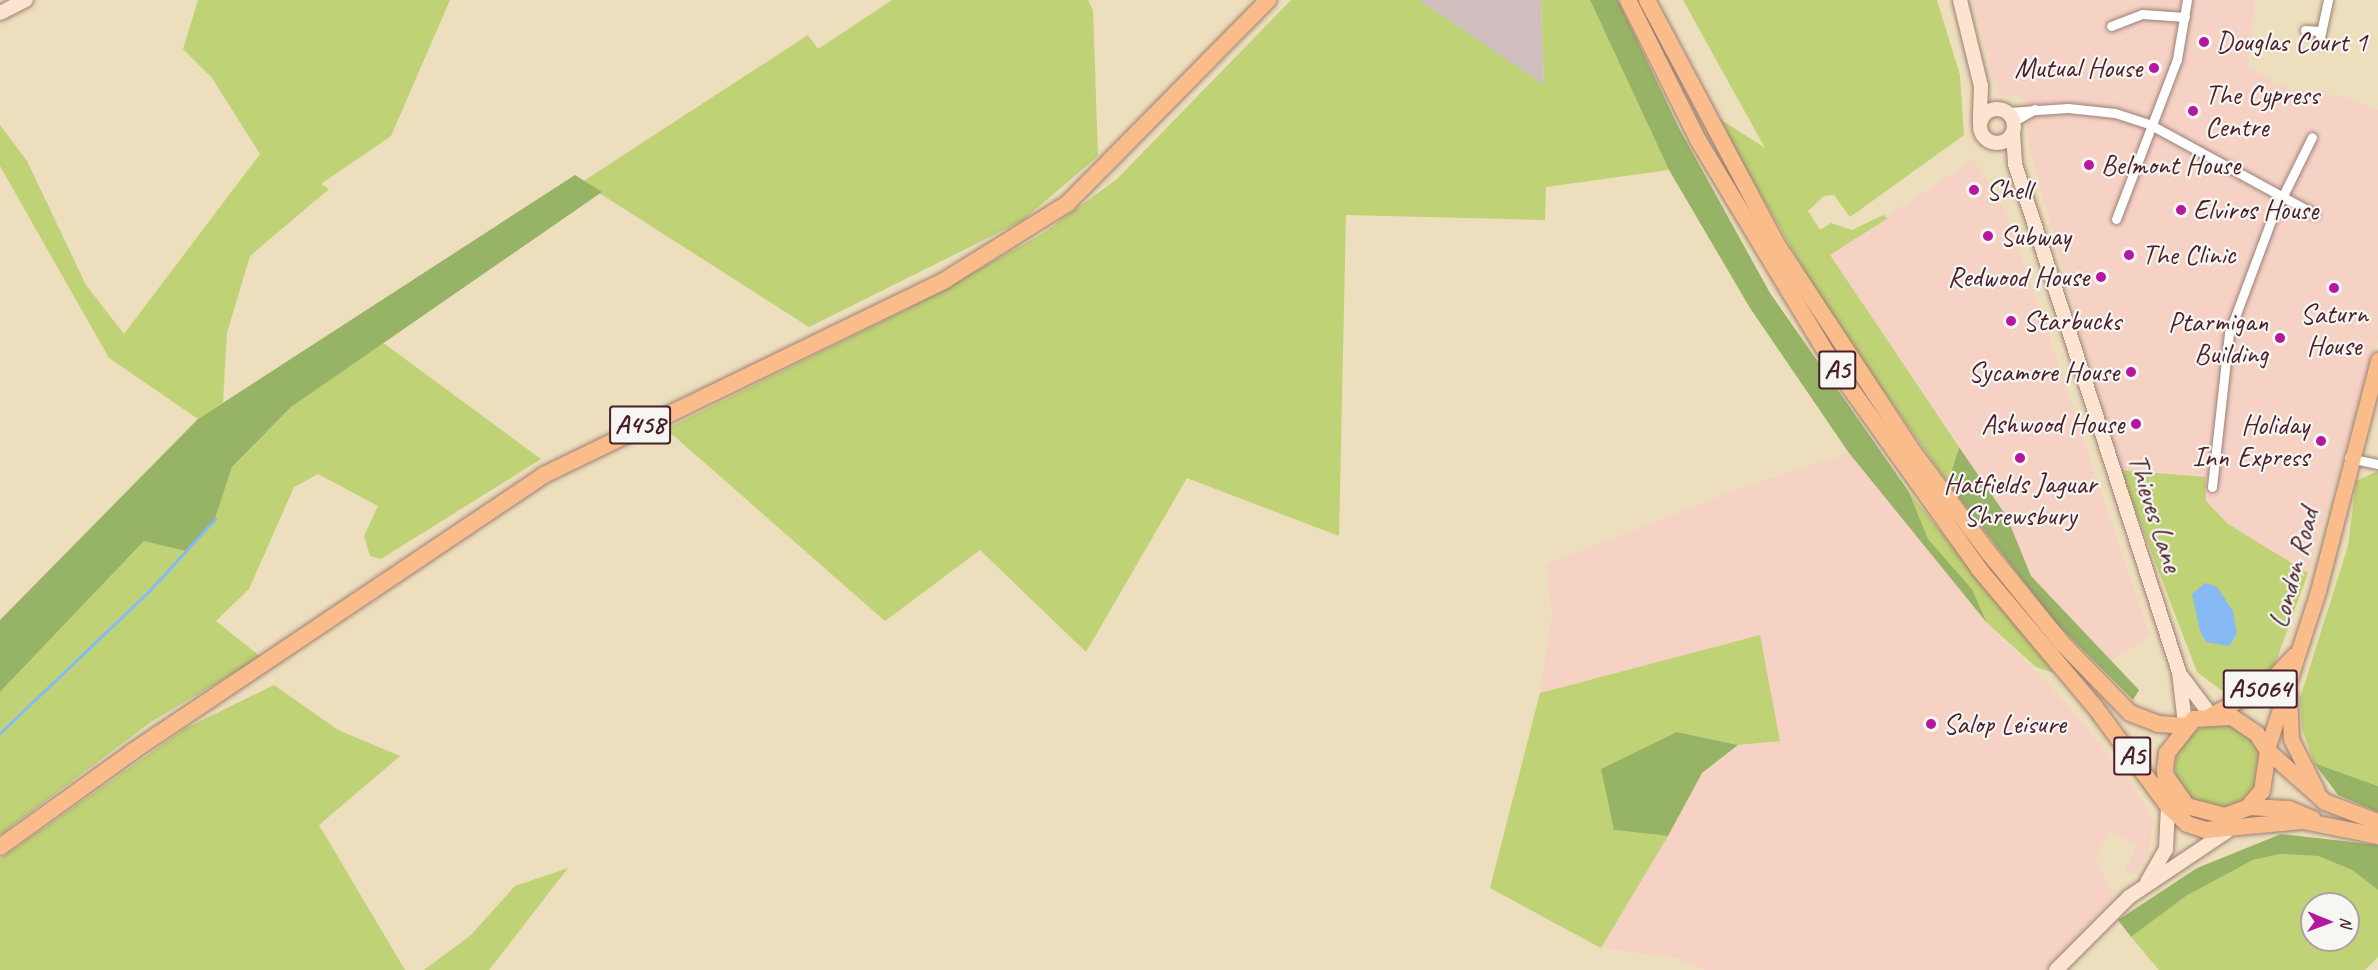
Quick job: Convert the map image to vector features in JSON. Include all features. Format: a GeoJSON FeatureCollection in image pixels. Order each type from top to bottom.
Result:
{"type":"FeatureCollection","features":[{"type":"Feature","properties":{"kind":"highway","name":"A458"},"geometry":{"type":"LineString","coordinates":[[0,848],[132,752],[544,475],[945,280],[1068,203],[1268,0]]}},
{"type":"Feature","properties":{"kind":"highway","name":"A5"},"geometry":{"type":"LineString","coordinates":[[1628,0],[1698,141],[1833,364],[1979,570],[2095,707],[2168,806]]}},
{"type":"Feature","properties":{"kind":"highway","name":"A5"},"geometry":{"type":"LineString","coordinates":[[1647,0],[1776,243],[1974,534],[2062,643],[2130,713],[2158,724],[2184,725]]}},
{"type":"Feature","properties":{"kind":"highway"},"geometry":{"type":"LineString","coordinates":[[2378,822],[2325,802],[2267,750],[2245,724],[2211,714],[2184,725],[2170,745],[2166,776],[2168,806],[2196,828],[2226,832],[2288,821],[2322,824],[2378,836]]}},
{"type":"Feature","properties":{"kind":"highway"},"geometry":{"type":"LineString","coordinates":[[2226,832],[2266,783],[2267,750]]}},
{"type":"Feature","properties":{"kind":"highway"},"geometry":{"type":"LineString","coordinates":[[2166,776],[2180,801],[2200,814],[2225,816],[2248,807],[2289,808],[2322,824]]}},
{"type":"Feature","properties":{"kind":"main road"},"geometry":{"type":"LineString","coordinates":[[0,14],[26,0]]}},
{"type":"Feature","properties":{"kind":"main road"},"geometry":{"type":"LineString","coordinates":[[1960,0],[1981,86],[1980,121],[1983,136],[2016,164]]}},
{"type":"Feature","properties":{"kind":"main road"},"geometry":{"type":"LineString","coordinates":[[1981,86],[2008,119]]}},
{"type":"Feature","properties":{"kind":"main road"},"geometry":{"type":"LineString","coordinates":[[1980,121],[2008,119]]}},
{"type":"Feature","properties":{"kind":"main road"},"geometry":{"type":"LineString","coordinates":[[1995,144],[2008,119]]}},
{"type":"Feature","properties":{"kind":"main road","name":"Thieves Lane"},"geometry":{"type":"LineString","coordinates":[[2008,119],[2016,164],[2180,672]]}},
{"type":"Feature","properties":{"kind":"main road","name":"London Road"},"geometry":{"type":"LineString","coordinates":[[2267,750],[2291,675],[2349,458],[2378,360]]}},
{"type":"Feature","properties":{"kind":"main road","name":"London Road"},"geometry":{"type":"LineString","coordinates":[[2211,714],[2264,687],[2298,650]]}},
{"type":"Feature","properties":{"kind":"main road"},"geometry":{"type":"LineString","coordinates":[[2180,672],[2184,725]]}},
{"type":"Feature","properties":{"kind":"main road"},"geometry":{"type":"LineString","coordinates":[[2180,672],[2211,714]]}},
{"type":"Feature","properties":{"kind":"main road"},"geometry":{"type":"LineString","coordinates":[[2291,675],[2291,740],[2325,802]]}},
{"type":"Feature","properties":{"kind":"main road"},"geometry":{"type":"LineString","coordinates":[[2147,882],[2166,849],[2168,806]]}},
{"type":"Feature","properties":{"kind":"main road"},"geometry":{"type":"LineString","coordinates":[[2056,970],[2096,925],[2147,882],[2226,832]]}},
{"type":"Feature","properties":{"kind":"street"},"geometry":{"type":"LineString","coordinates":[[2116,219],[2178,59],[2187,0]]}},
{"type":"Feature","properties":{"kind":"street"},"geometry":{"type":"LineString","coordinates":[[2319,42],[2328,0]]}},
{"type":"Feature","properties":{"kind":"street"},"geometry":{"type":"LineString","coordinates":[[2111,26],[2142,14],[2185,17]]}},
{"type":"Feature","properties":{"kind":"street"},"geometry":{"type":"LineString","coordinates":[[2305,30],[2320,31]]}},
{"type":"Feature","properties":{"kind":"street"},"geometry":{"type":"LineString","coordinates":[[2008,119],[2035,109],[2098,109],[2151,125],[2284,193],[2314,213]]}},
{"type":"Feature","properties":{"kind":"street"},"geometry":{"type":"LineString","coordinates":[[2212,487],[2229,333],[2284,193],[2312,137]]}},
{"type":"Feature","properties":{"kind":"street"},"geometry":{"type":"LineString","coordinates":[[2349,458],[2378,464]]}},
{"type":"Feature","properties":{"kind":"shaded area"},"geometry":{"type":"Polygon","coordinates":[[[1419,0],[1541,0],[1544,86],[1419,0]]]}},
{"type":"Feature","properties":{"kind":"shaded area"},"geometry":{"type":"Polygon","coordinates":[[[1973,0],[2255,0],[2248,67],[2288,89],[2347,97],[2378,110],[2378,337],[2308,573],[2228,524],[2206,501],[2205,477],[2120,470],[2031,155],[2023,97],[1998,94],[1973,0]]]}},
{"type":"Feature","properties":{"kind":"shaded area"},"geometry":{"type":"Polygon","coordinates":[[[1974,159],[2007,214],[2150,636],[2111,660],[2031,576],[2007,517],[1829,255],[1974,159]]]}},
{"type":"Feature","properties":{"kind":"shaded area","name":"Salop Leisure"},"geometry":{"type":"Polygon","coordinates":[[[1849,453],[1987,623],[2070,707],[2130,782],[2153,819],[2149,854],[2135,874],[2125,871],[2137,846],[2110,830],[2095,857],[2113,896],[2046,970],[1705,970],[1676,958],[1601,948],[1702,773],[1738,745],[1780,741],[1760,635],[1540,693],[1552,615],[1547,564],[1741,488],[1849,453]]]}},
{"type":"Feature","properties":{"kind":"green space"},"geometry":{"type":"Polygon","coordinates":[[[198,0],[450,0],[391,136],[321,184],[329,189],[250,256],[227,333],[223,402],[198,419],[109,358],[0,166],[0,125],[27,161],[86,285],[124,334],[260,154],[212,78],[183,49],[198,0]]]}},
{"type":"Feature","properties":{"kind":"green space"},"geometry":{"type":"Polygon","coordinates":[[[892,0],[1088,0],[1093,10],[1098,156],[1022,221],[809,327],[582,182],[808,35],[818,49],[892,0]]]}},
{"type":"Feature","properties":{"kind":"green space"},"geometry":{"type":"Polygon","coordinates":[[[1291,0],[1419,0],[1544,85],[1541,0],[1590,0],[1669,170],[1546,187],[1545,220],[1346,215],[1339,536],[1187,478],[1086,652],[980,550],[885,621],[666,429],[909,308],[1042,234],[1117,179],[1291,0]]]}},
{"type":"Feature","properties":{"kind":"green space"},"geometry":{"type":"Polygon","coordinates":[[[1590,0],[1618,0],[1679,128],[1770,293],[1909,492],[1928,539],[1972,589],[1987,623],[1849,453],[1750,308],[1669,170],[1590,0]]]}},
{"type":"Feature","properties":{"kind":"green space"},"geometry":{"type":"Polygon","coordinates":[[[1683,0],[1937,0],[1960,75],[1964,135],[1850,217],[1834,195],[1824,196],[1808,211],[1820,230],[1831,223],[1852,230],[1883,215],[1888,218],[1830,255],[1959,447],[1948,483],[1831,316],[1715,116],[1765,148],[1683,0]]]}},
{"type":"Feature","properties":{"kind":"green space"},"geometry":{"type":"Polygon","coordinates":[[[575,175],[602,192],[291,407],[232,467],[215,519],[186,551],[144,541],[0,692],[0,620],[198,419],[575,175]]]}},
{"type":"Feature","properties":{"kind":"green space"},"geometry":{"type":"Polygon","coordinates":[[[382,342],[541,459],[381,559],[370,556],[364,536],[378,506],[318,474],[294,487],[249,589],[216,621],[261,657],[151,722],[0,835],[0,692],[144,541],[215,519],[232,467],[291,407],[382,342]]]}},
{"type":"Feature","properties":{"kind":"green space"},"geometry":{"type":"Polygon","coordinates":[[[1959,447],[2007,517],[2031,576],[2139,690],[2133,700],[2054,621],[1948,483],[1959,447]]]}},
{"type":"Feature","properties":{"kind":"green space"},"geometry":{"type":"Polygon","coordinates":[[[2120,470],[2205,477],[2206,501],[2228,524],[2308,573],[2274,667],[2222,691],[2197,672],[2120,470]]]}},
{"type":"Feature","properties":{"kind":"green space"},"geometry":{"type":"Polygon","coordinates":[[[2378,471],[2378,786],[2314,763],[2302,729],[2300,698],[2348,546],[2356,481],[2378,471]]]}},
{"type":"Feature","properties":{"kind":"green space"},"geometry":{"type":"Polygon","coordinates":[[[1909,492],[2054,673],[2036,667],[1987,623],[1972,589],[1928,539],[1909,492]]]}},
{"type":"Feature","properties":{"kind":"green space"},"geometry":{"type":"Polygon","coordinates":[[[1760,635],[1780,741],[1738,745],[1677,732],[1614,830],[1668,836],[1601,948],[1490,888],[1540,693],[1760,635]]]}},
{"type":"Feature","properties":{"kind":"green space"},"geometry":{"type":"Polygon","coordinates":[[[274,685],[338,730],[400,756],[319,825],[405,970],[0,970],[0,859],[186,728],[274,685]]]}},
{"type":"Feature","properties":{"kind":"green space"},"geometry":{"type":"Polygon","coordinates":[[[2218,724],[2242,731],[2254,743],[2261,767],[2254,791],[2242,803],[2218,810],[2194,803],[2182,791],[2175,767],[2182,743],[2194,731],[2218,724]]]}},
{"type":"Feature","properties":{"kind":"green space"},"geometry":{"type":"Polygon","coordinates":[[[1677,732],[1738,745],[1702,773],[1668,836],[1614,830],[1601,769],[1677,732]]]}},
{"type":"Feature","properties":{"kind":"green space"},"geometry":{"type":"Polygon","coordinates":[[[2314,763],[2378,786],[2378,812],[2338,795],[2314,763]]]}},
{"type":"Feature","properties":{"kind":"green space"},"geometry":{"type":"Polygon","coordinates":[[[2281,834],[2378,845],[2378,890],[2352,870],[2318,856],[2280,854],[2253,860],[2186,896],[2131,937],[2118,920],[2197,868],[2281,834]]]}},
{"type":"Feature","properties":{"kind":"green space"},"geometry":{"type":"Polygon","coordinates":[[[2280,854],[2318,856],[2352,870],[2378,890],[2378,957],[2365,970],[2159,970],[2131,937],[2186,896],[2253,860],[2280,854]]]}},
{"type":"Feature","properties":{"kind":"green space"},"geometry":{"type":"Polygon","coordinates":[[[568,868],[489,970],[424,970],[471,935],[515,886],[568,868]]]}},
{"type":"Feature","properties":{"kind":"water"},"geometry":{"type":"Polygon","coordinates":[[[2205,583],[2217,587],[2233,611],[2237,634],[2229,646],[2206,642],[2200,631],[2192,594],[2205,583]]]}},
{"type":"Feature","properties":{"kind":"waterway"},"geometry":{"type":"LineString","coordinates":[[0,733],[149,591],[215,519]]}},
{"type":"Feature","properties":{"kind":"place","name":"Douglas Court 1"},"geometry":{"type":"Point","coordinates":[2204,42]}},
{"type":"Feature","properties":{"kind":"place","name":"Mutual House"},"geometry":{"type":"Point","coordinates":[2154,68]}},
{"type":"Feature","properties":{"kind":"place","name":"The Cypress Centre"},"geometry":{"type":"Point","coordinates":[2193,111]}},
{"type":"Feature","properties":{"kind":"place","name":"Belmont House"},"geometry":{"type":"Point","coordinates":[2089,165]}},
{"type":"Feature","properties":{"kind":"place","name":"Shell"},"geometry":{"type":"Point","coordinates":[1974,190]}},
{"type":"Feature","properties":{"kind":"place","name":"Elviros House"},"geometry":{"type":"Point","coordinates":[2181,210]}},
{"type":"Feature","properties":{"kind":"place","name":"Subway"},"geometry":{"type":"Point","coordinates":[1988,236]}},
{"type":"Feature","properties":{"kind":"place","name":"The Clinic"},"geometry":{"type":"Point","coordinates":[2129,255]}},
{"type":"Feature","properties":{"kind":"place","name":"Redwood House"},"geometry":{"type":"Point","coordinates":[2101,277]}},
{"type":"Feature","properties":{"kind":"place","name":"Saturn House"},"geometry":{"type":"Point","coordinates":[2334,288]}},
{"type":"Feature","properties":{"kind":"place","name":"Starbucks"},"geometry":{"type":"Point","coordinates":[2011,321]}},
{"type":"Feature","properties":{"kind":"place","name":"Ptarmigan Building"},"geometry":{"type":"Point","coordinates":[2280,338]}},
{"type":"Feature","properties":{"kind":"place","name":"Sycamore House"},"geometry":{"type":"Point","coordinates":[2131,372]}},
{"type":"Feature","properties":{"kind":"place","name":"Ashwood House"},"geometry":{"type":"Point","coordinates":[2136,424]}},
{"type":"Feature","properties":{"kind":"place","name":"Holiday Inn Express"},"geometry":{"type":"Point","coordinates":[2321,441]}},
{"type":"Feature","properties":{"kind":"place","name":"Hatfields Jaguar Shrewsbury"},"geometry":{"type":"Point","coordinates":[2020,458]}},
{"type":"Feature","properties":{"kind":"place","name":"Salop Leisure"},"geometry":{"type":"Point","coordinates":[1931,724]}}]}
